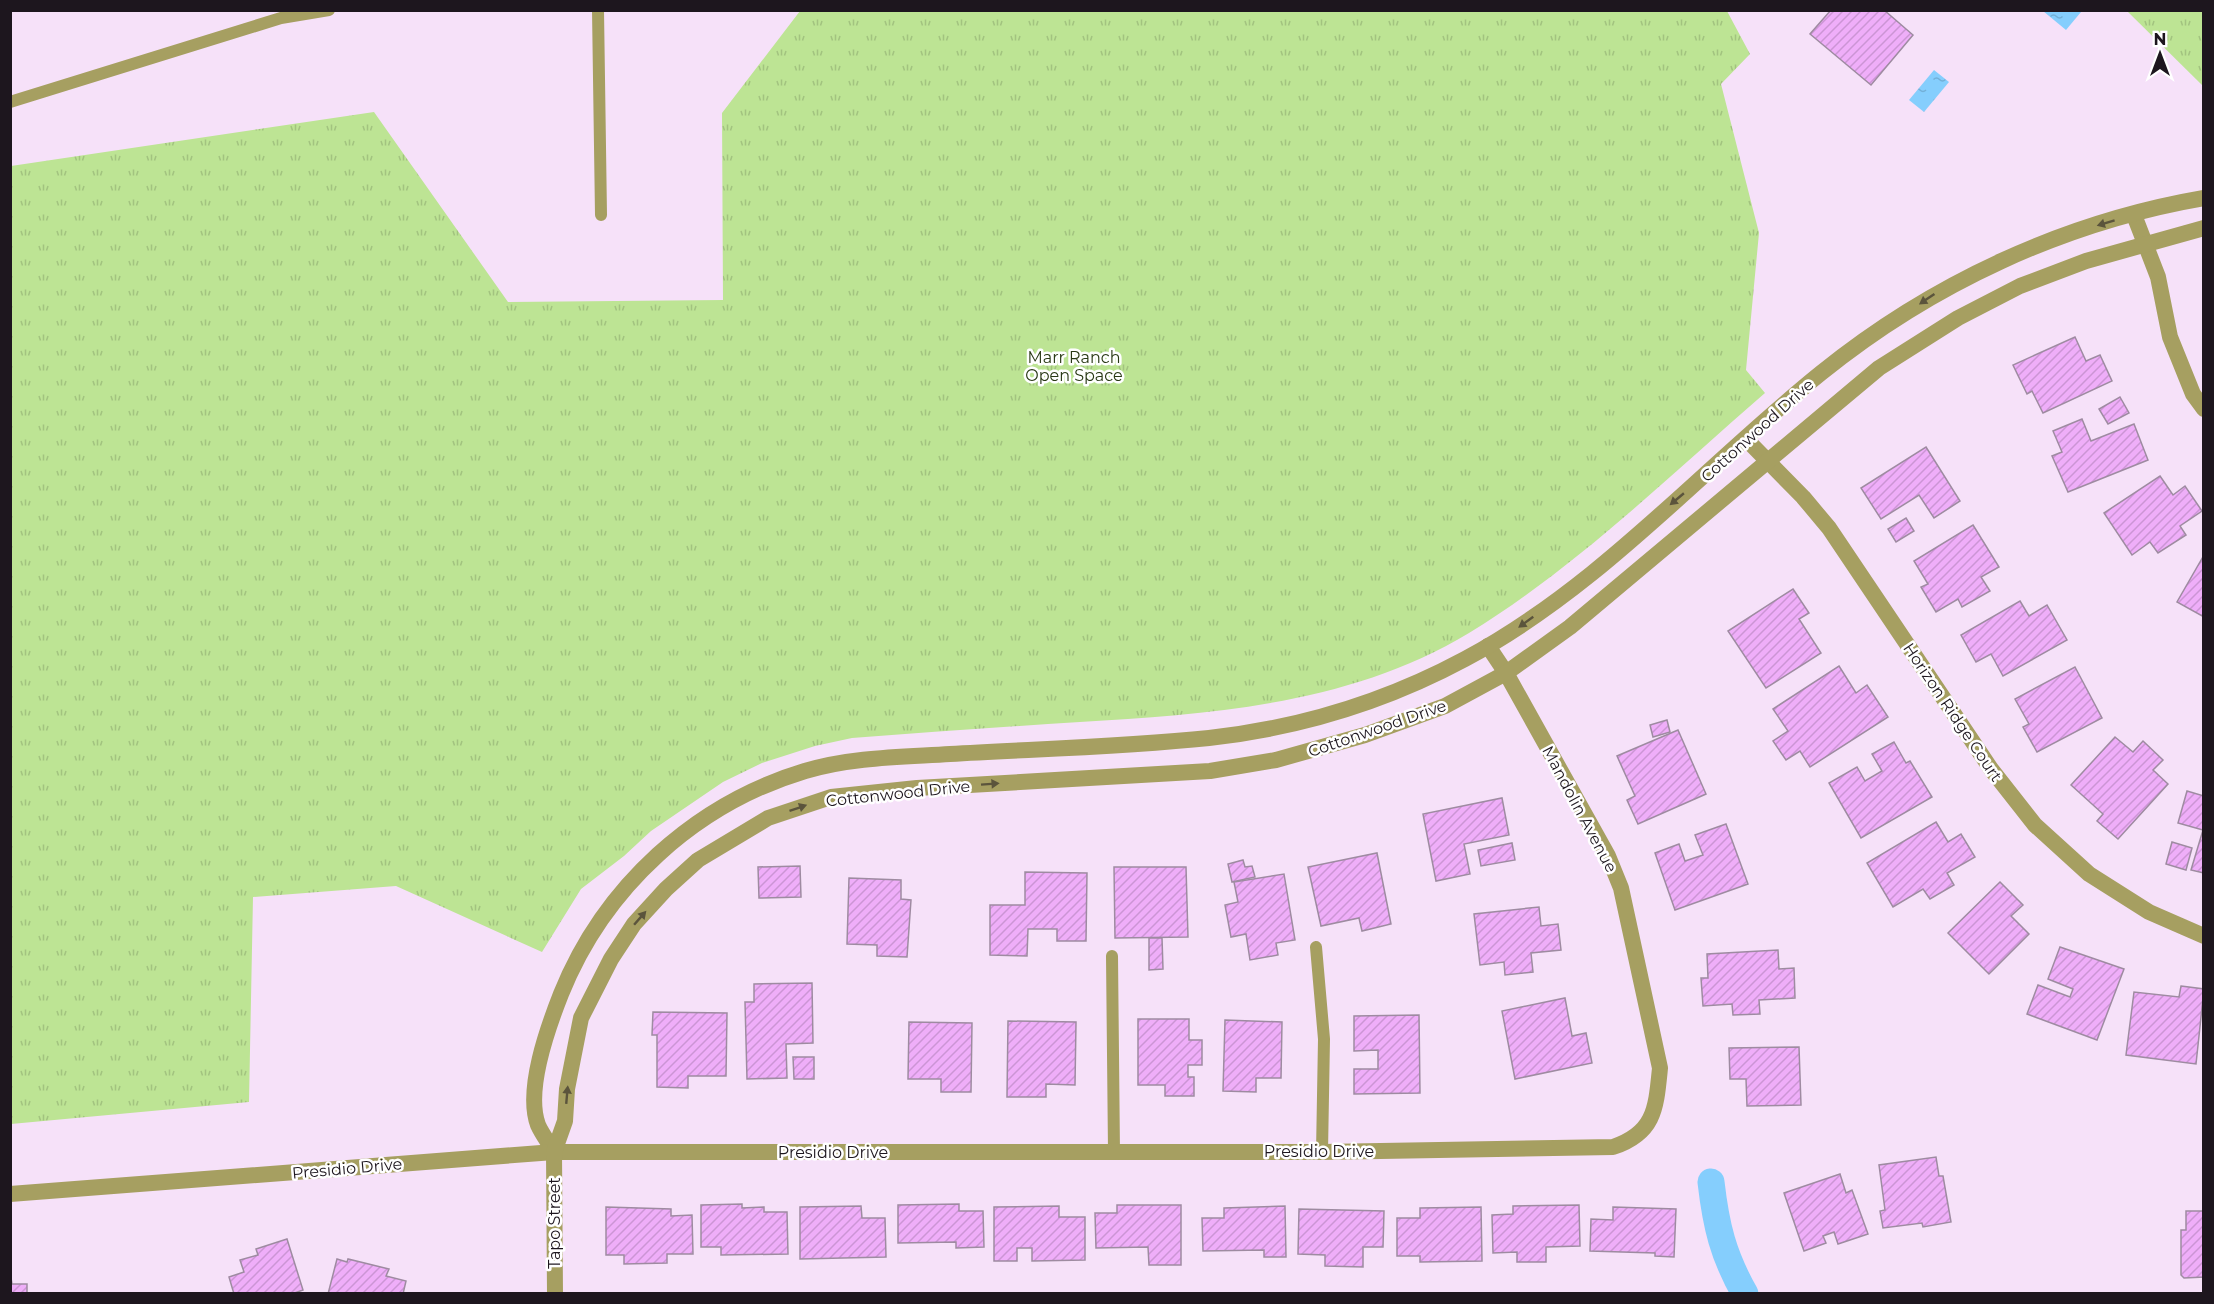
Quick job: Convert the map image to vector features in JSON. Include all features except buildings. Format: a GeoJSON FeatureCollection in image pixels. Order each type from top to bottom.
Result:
{"type":"FeatureCollection","features":[{"type":"Feature","properties":{"kind":"street","name":"Cottonwood Drive"},"geometry":{"type":"LineString","coordinates":[[554,1152],[537,1122],[534,1095],[540,1060],[554,1012],[570,971],[595,925],[625,888],[685,830],[721,807],[763,786],[810,770],[860,761],[1188,739],[1275,728],[1368,704],[1409,687],[1510,633],[1576,585],[1822,372],[1936,293],[1996,262],[2040,245],[2134,215],[2204,198]]}},
{"type":"Feature","properties":{"kind":"street"},"geometry":{"type":"LineString","coordinates":[[2134,215],[2158,277],[2170,337],[2193,394],[2204,410]]}},
{"type":"Feature","properties":{"kind":"street","name":"Cottonwood Drive"},"geometry":{"type":"LineString","coordinates":[[554,1152],[565,1121],[567,1089],[581,1018],[611,959],[634,924],[666,889],[698,860],[768,818],[831,797],[917,789],[1210,771],[1276,760],[1365,735],[1445,706],[1506,673],[1588,613],[1879,369],[1958,318],[2020,286],[2086,261],[2204,228]]}},
{"type":"Feature","properties":{"kind":"street","name":"Horizon Ridge Court"},"geometry":{"type":"LineString","coordinates":[[1746,439],[1829,528],[1991,769],[2036,825],[2089,874],[2149,912],[2204,936]]}},
{"type":"Feature","properties":{"kind":"street","name":"Mandolin Avenue"},"geometry":{"type":"LineString","coordinates":[[1488,646],[1506,673],[1608,856],[1621,888],[1660,1068],[1657,1097],[1649,1124]]}},
{"type":"Feature","properties":{"kind":"street","name":"Presidio Drive"},"geometry":{"type":"LineString","coordinates":[[10,1194],[554,1152],[1322,1152],[1613,1147],[1633,1140],[1649,1124]]}},
{"type":"Feature","properties":{"kind":"street","name":"Tapo Street"},"geometry":{"type":"LineString","coordinates":[[554,1152],[555,1293]]}},
{"type":"Feature","properties":{"kind":"lane"},"geometry":{"type":"LineString","coordinates":[[10,102],[281,18],[329,10]]}},
{"type":"Feature","properties":{"kind":"lane"},"geometry":{"type":"LineString","coordinates":[[598,10],[601,215]]}},
{"type":"Feature","properties":{"kind":"lane"},"geometry":{"type":"LineString","coordinates":[[1317,947],[1324,1039],[1322,1152]]}},
{"type":"Feature","properties":{"kind":"lane"},"geometry":{"type":"LineString","coordinates":[[1112,956],[1114,1152]]}},
{"type":"Feature","properties":{"kind":"green space","name":"Marr Ranch Open Space"},"geometry":{"type":"Polygon","coordinates":[[[800,11],[1727,11],[1750,54],[1721,84],[1759,233],[1746,370],[1765,393],[1585,550],[1509,607],[1469,633],[1424,657],[1378,676],[1330,690],[1231,709],[1130,719],[852,738],[815,746],[762,763],[723,782],[651,831],[624,856],[581,889],[542,952],[396,886],[253,897],[249,1102],[11,1124],[11,166],[374,112],[508,302],[723,300],[722,113],[800,11]]]}},
{"type":"Feature","properties":{"kind":"green space"},"geometry":{"type":"Polygon","coordinates":[[[2127,11],[2203,11],[2203,86],[2127,11]]]}},
{"type":"Feature","properties":{"kind":"water"},"geometry":{"type":"Polygon","coordinates":[[[2043,11],[2080,11],[2066,30],[2043,11]]]}},
{"type":"Feature","properties":{"kind":"water"},"geometry":{"type":"Polygon","coordinates":[[[1934,70],[1949,82],[1924,112],[1909,100],[1934,70]]]}},
{"type":"Feature","properties":{"kind":"waterway"},"geometry":{"type":"LineString","coordinates":[[1711,1182],[1715,1213],[1722,1240],[1731,1266],[1745,1294]]}}]}
